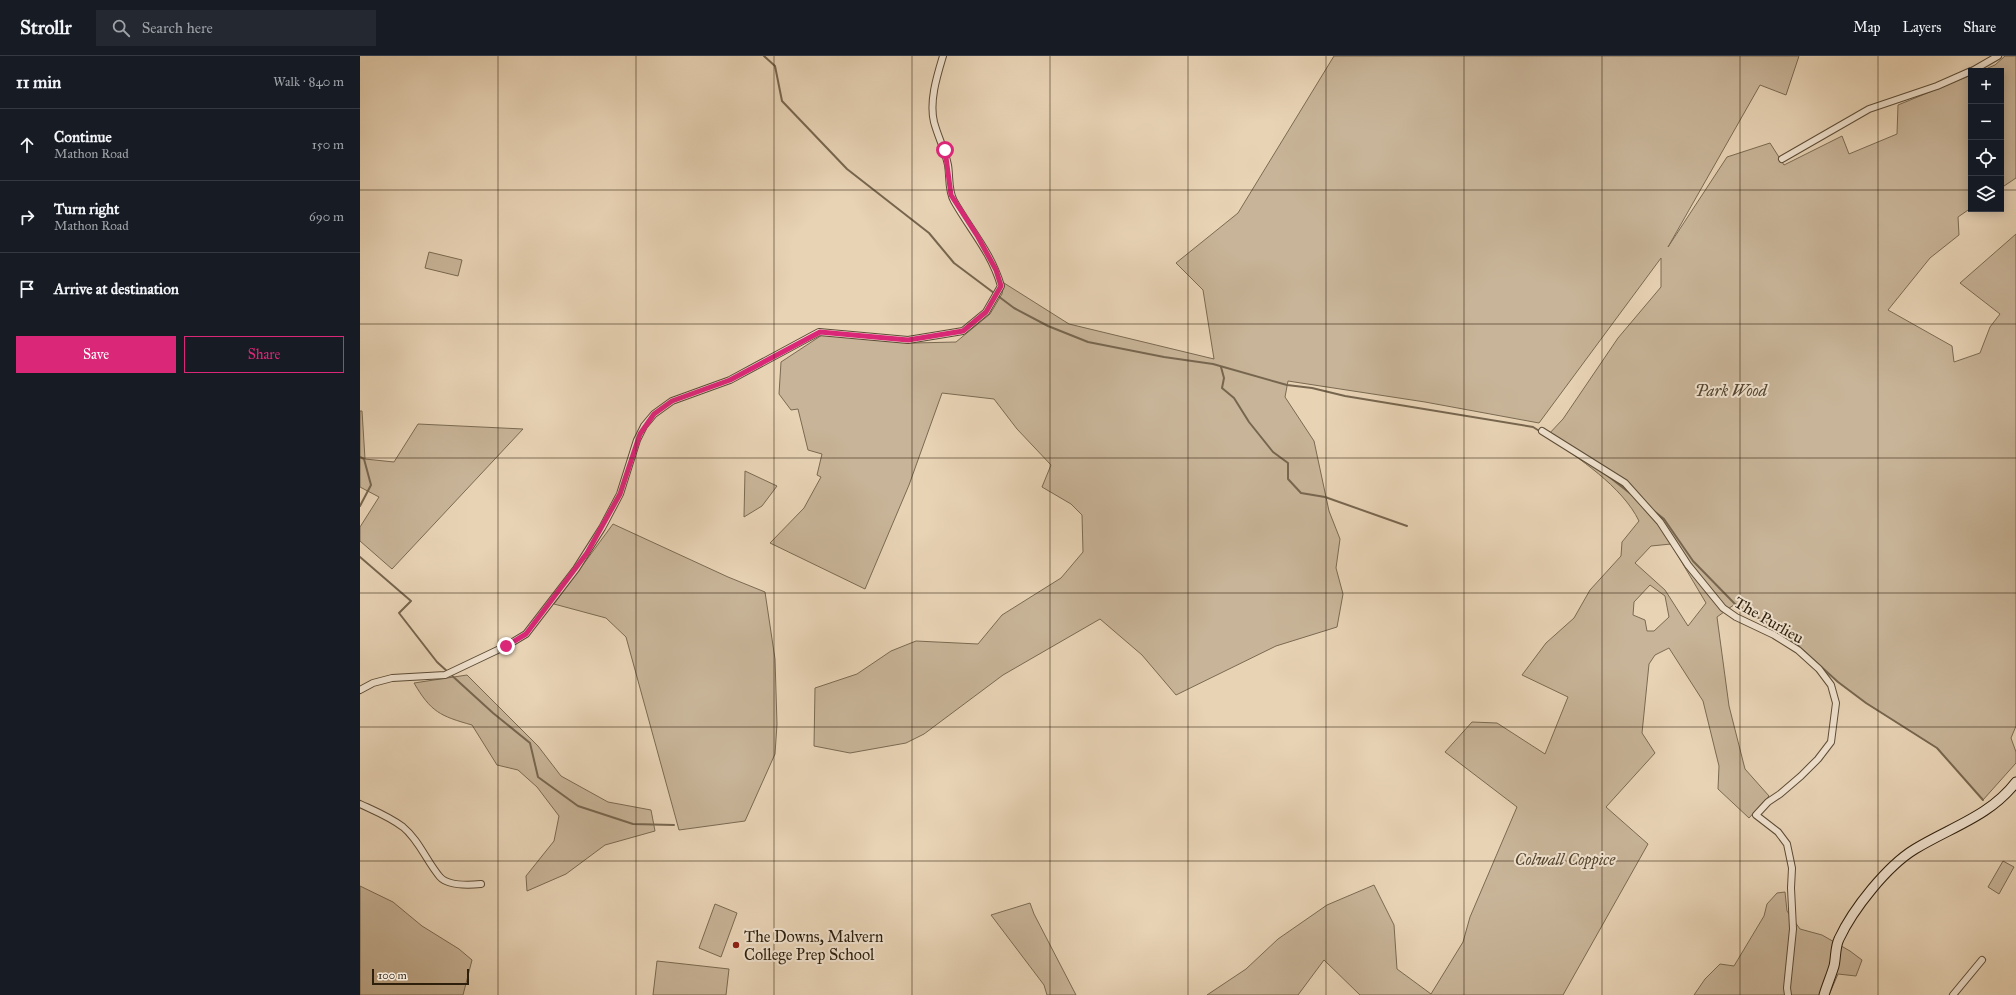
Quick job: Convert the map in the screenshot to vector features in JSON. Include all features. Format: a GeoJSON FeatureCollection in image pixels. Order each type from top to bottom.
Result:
{"type":"FeatureCollection","features":[{"type":"Feature","properties":{"kind":"main road"},"geometry":{"type":"LineString","coordinates":[[1824,995],[1834,965],[1838,940],[1855,913],[1884,876],[1914,849],[1999,802],[2016,782]]}},
{"type":"Feature","properties":{"kind":"street"},"geometry":{"type":"LineString","coordinates":[[360,690],[373,683],[392,678],[445,675],[506,646],[526,634],[576,569],[602,528],[620,494],[637,440],[644,426],[654,414],[672,401],[730,380],[820,332],[908,340],[963,331],[986,312],[1001,286],[996,270],[978,237],[951,195],[945,150],[934,122],[932,108],[937,74],[943,56]]}},
{"type":"Feature","properties":{"kind":"street"},"geometry":{"type":"LineString","coordinates":[[1976,68],[1998,56]]}},
{"type":"Feature","properties":{"kind":"street"},"geometry":{"type":"LineString","coordinates":[[1782,159],[1869,109],[1937,86],[1968,72]]}},
{"type":"Feature","properties":{"kind":"street","name":"The Purlieu"},"geometry":{"type":"LineString","coordinates":[[1542,431],[1625,483],[1660,522],[1688,565],[1723,608],[1774,634],[1798,650],[1819,669],[1831,685],[1836,703],[1831,742],[1818,759],[1801,776],[1768,802],[1756,815],[1778,832],[1787,844],[1792,868],[1791,888],[1793,929],[1787,988],[1788,995]]}},
{"type":"Feature","properties":{"kind":"street"},"geometry":{"type":"LineString","coordinates":[[360,804],[387,816],[404,828],[431,862],[441,878],[465,886],[481,884]]}},
{"type":"Feature","properties":{"kind":"street"},"geometry":{"type":"LineString","coordinates":[[1953,995],[1982,960]]}},
{"type":"Feature","properties":{"kind":"green space"},"geometry":{"type":"Polygon","coordinates":[[[1334,56],[1799,56],[1786,95],[1760,85],[1668,247],[1727,157],[1770,143],[1784,165],[1842,136],[1849,154],[1897,134],[1898,105],[1968,76],[1968,210],[1958,217],[1959,235],[1930,258],[1888,310],[1952,346],[1954,362],[1980,353],[1990,327],[2000,314],[1960,283],[2016,234],[2016,726],[2011,738],[2016,752],[2016,763],[1983,800],[1937,748],[1866,703],[1838,682],[1785,634],[1735,604],[1717,617],[1729,706],[1745,769],[1769,796],[1749,818],[1718,789],[1719,766],[1703,701],[1669,648],[1655,655],[1649,664],[1642,733],[1655,753],[1606,807],[1648,844],[1563,995],[1360,995],[1324,960],[1298,995],[1207,995],[1246,969],[1278,939],[1327,905],[1374,885],[1394,925],[1397,969],[1431,994],[1463,942],[1470,917],[1517,807],[1445,752],[1472,722],[1497,723],[1545,754],[1568,697],[1522,675],[1546,643],[1574,618],[1590,590],[1621,556],[1622,542],[1639,521],[1622,496],[1611,485],[1585,463],[1547,436],[1563,419],[1618,338],[1661,287],[1661,258],[1539,423],[1425,402],[1288,381],[1285,397],[1314,441],[1329,511],[1340,539],[1336,568],[1343,594],[1337,627],[1276,646],[1176,695],[1142,655],[1100,619],[1003,675],[924,734],[906,743],[850,753],[814,746],[815,688],[857,674],[891,651],[916,641],[978,644],[1002,615],[1061,578],[1083,552],[1082,515],[1071,504],[1042,487],[1051,465],[1017,429],[994,399],[942,393],[909,485],[865,589],[770,543],[804,508],[821,477],[817,475],[822,454],[808,450],[798,409],[791,410],[779,394],[781,362],[822,335],[914,343],[956,342],[990,314],[1002,294],[1004,283],[1069,324],[1214,359],[1203,290],[1176,263],[1238,213],[1334,56]],[[1671,544],[1651,546],[1635,563],[1665,590],[1688,626],[1706,603],[1671,544]],[[1650,585],[1634,602],[1633,615],[1645,620],[1647,631],[1654,631],[1669,617],[1665,596],[1650,585]]]}},
{"type":"Feature","properties":{"kind":"green space"},"geometry":{"type":"Polygon","coordinates":[[[2005,56],[2016,56],[2016,178],[2004,186],[2004,68],[1988,68],[1995,65],[2005,56]]]}},
{"type":"Feature","properties":{"kind":"green space"},"geometry":{"type":"Polygon","coordinates":[[[429,252],[462,260],[458,276],[425,268],[429,252]]]}},
{"type":"Feature","properties":{"kind":"green space"},"geometry":{"type":"Polygon","coordinates":[[[360,411],[362,411],[365,459],[394,462],[418,424],[523,429],[392,569],[360,541],[360,527],[379,497],[360,487],[360,411]]]}},
{"type":"Feature","properties":{"kind":"green space"},"geometry":{"type":"Polygon","coordinates":[[[745,471],[777,486],[762,506],[744,517],[745,471]]]}},
{"type":"Feature","properties":{"kind":"green space"},"geometry":{"type":"Polygon","coordinates":[[[613,524],[728,577],[765,592],[775,659],[777,724],[775,754],[745,821],[679,830],[626,637],[606,618],[554,604],[613,524]]]}},
{"type":"Feature","properties":{"kind":"green space"},"geometry":{"type":"Polygon","coordinates":[[[467,675],[538,746],[561,776],[608,802],[651,810],[655,831],[605,845],[566,874],[527,891],[526,876],[554,841],[559,816],[537,787],[518,770],[497,765],[472,725],[452,719],[437,712],[426,701],[414,683],[467,675]]]}},
{"type":"Feature","properties":{"kind":"green space"},"geometry":{"type":"Polygon","coordinates":[[[2003,861],[2014,867],[1999,894],[1988,887],[2003,861]]]}},
{"type":"Feature","properties":{"kind":"green space"},"geometry":{"type":"Polygon","coordinates":[[[360,886],[393,902],[422,926],[459,949],[472,960],[463,995],[360,995],[360,886]]]}},
{"type":"Feature","properties":{"kind":"green space"},"geometry":{"type":"Polygon","coordinates":[[[1785,892],[1787,911],[1800,929],[1822,935],[1850,951],[1862,960],[1856,976],[1838,974],[1829,995],[1694,995],[1705,979],[1720,964],[1734,966],[1764,916],[1767,904],[1777,893],[1785,892]]]}},
{"type":"Feature","properties":{"kind":"green space"},"geometry":{"type":"Polygon","coordinates":[[[1030,903],[1034,914],[1076,995],[1047,995],[1044,985],[991,915],[1030,903]]]}},
{"type":"Feature","properties":{"kind":"green space"},"geometry":{"type":"Polygon","coordinates":[[[715,904],[737,913],[721,957],[699,948],[715,904]]]}},
{"type":"Feature","properties":{"kind":"green space"},"geometry":{"type":"Polygon","coordinates":[[[657,961],[729,969],[726,995],[653,995],[657,961]]]}},
{"type":"Feature","properties":{"kind":"waterway"},"geometry":{"type":"LineString","coordinates":[[764,56],[775,66],[782,101],[847,169],[929,233],[954,263],[1014,308],[1048,326],[1088,342],[1164,357],[1213,364],[1287,385],[1312,388],[1345,396],[1533,427],[1541,432]]}},
{"type":"Feature","properties":{"kind":"waterway"},"geometry":{"type":"LineString","coordinates":[[1221,367],[1224,378],[1222,388],[1234,398],[1249,422],[1273,452],[1288,463],[1288,479],[1301,493],[1325,497],[1407,526]]}},
{"type":"Feature","properties":{"kind":"waterway"},"geometry":{"type":"LineString","coordinates":[[360,457],[364,459],[371,485],[360,506]]}},
{"type":"Feature","properties":{"kind":"waterway"},"geometry":{"type":"LineString","coordinates":[[1603,472],[1631,494]]}},
{"type":"Feature","properties":{"kind":"waterway"},"geometry":{"type":"LineString","coordinates":[[1654,511],[1664,519],[1693,561],[1735,604],[1785,634],[1838,682],[1866,703],[1937,748],[1983,800]]}},
{"type":"Feature","properties":{"kind":"waterway"},"geometry":{"type":"LineString","coordinates":[[360,557],[411,601],[399,613],[437,662],[493,713],[530,743],[538,777],[578,806],[633,824],[674,825]]}},
{"type":"Feature","properties":{"kind":"place","name":"The Downs, Malvern College Prep School"},"geometry":{"type":"Point","coordinates":[736,945]}},
{"type":"Feature","properties":{"kind":"route"},"geometry":{"type":"LineString","coordinates":[[506,646],[526,634],[587,553],[620,494],[637,440],[644,426],[654,414],[672,401],[730,380],[759,363],[820,332],[908,340],[963,331],[986,312],[1001,286],[996,270],[978,237],[951,195],[945,150]]}},
{"type":"Feature","properties":{"kind":"park label","name":"Park Wood"},"geometry":{"type":"Point","coordinates":[1731,390]}},
{"type":"Feature","properties":{"kind":"park label","name":"Colwall Coppice"},"geometry":{"type":"Point","coordinates":[1565,859]}}]}
